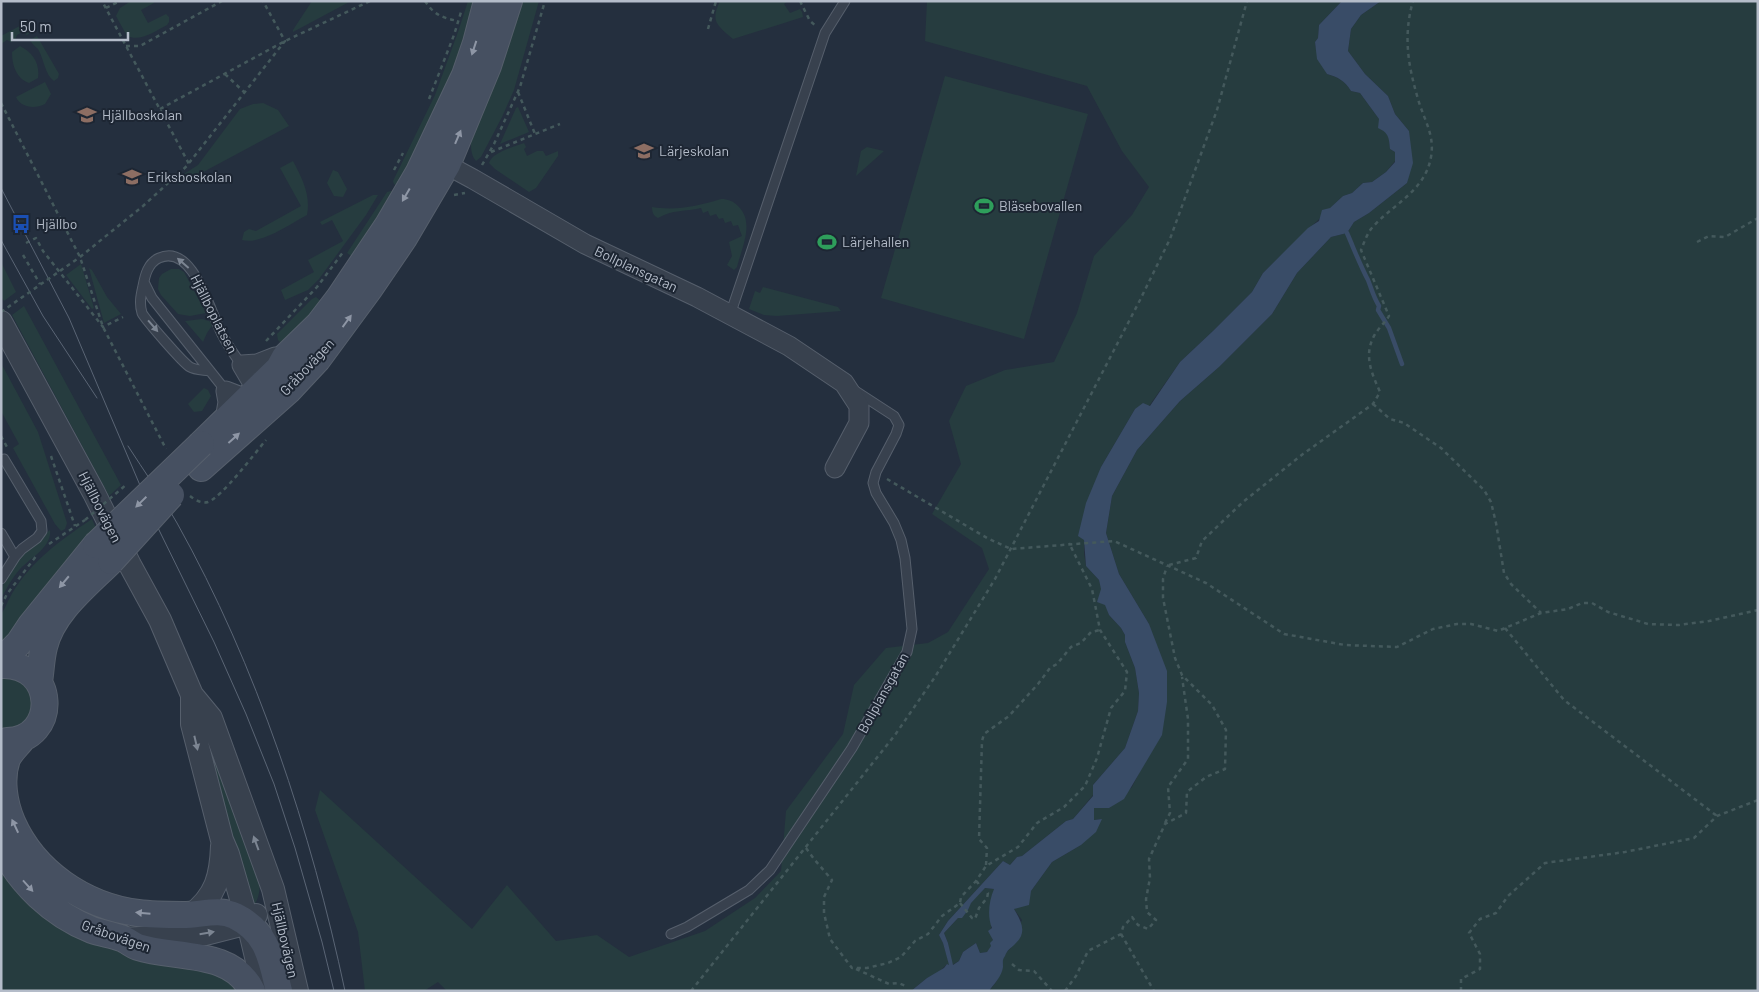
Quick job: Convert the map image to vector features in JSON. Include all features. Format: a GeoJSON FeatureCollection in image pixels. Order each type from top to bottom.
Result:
{"type":"FeatureCollection","features":[{"type":"Feature","properties":{"kind":"main road","name":"Gråbovägen"},"geometry":{"type":"LineString","coordinates":[[1,661],[19,643],[30,624],[201,456],[249,397],[306,372],[337,334],[404,238],[426,157],[488,66],[509,1]]}},
{"type":"Feature","properties":{"kind":"main road","name":"Gråbovägen"},"geometry":{"type":"LineString","coordinates":[[201,456],[225,420],[278,368],[274,351],[318,324],[355,275],[388,225],[419,172],[466,75],[476,43],[474,5]]}},
{"type":"Feature","properties":{"kind":"main road","name":"Gråbovägen"},"geometry":{"type":"LineString","coordinates":[[103,553],[49,632],[44,648],[39,682],[45,700],[42,718],[37,726],[12,739],[3,771],[3,786],[4,798],[13,823],[34,857],[55,878],[82,896],[108,907],[138,913],[191,915],[223,911],[248,923]]}},
{"type":"Feature","properties":{"kind":"main road"},"geometry":{"type":"LineString","coordinates":[[1,665],[18,666],[27,670],[39,682]]}},
{"type":"Feature","properties":{"kind":"main road","name":"Gråbovägen"},"geometry":{"type":"LineString","coordinates":[[1,845],[24,881],[39,897],[70,919],[91,929],[124,939],[138,947],[214,961],[238,973],[248,982],[252,991]]}},
{"type":"Feature","properties":{"kind":"main road"},"geometry":{"type":"LineString","coordinates":[[248,923],[265,944],[279,991]]}},
{"type":"Feature","properties":{"kind":"street","name":"Bollplansgatan"},"geometry":{"type":"LineString","coordinates":[[426,157],[584,244],[697,297],[789,346],[844,383],[859,406],[859,423],[835,468]]}},
{"type":"Feature","properties":{"kind":"street","name":"Hjällbovägen"},"geometry":{"type":"LineString","coordinates":[[1,322],[94,493],[160,620],[192,695],[211,718],[273,889],[297,991]]}},
{"type":"Feature","properties":{"kind":"street","name":"Hjällboplatsen"},"geometry":{"type":"LineString","coordinates":[[249,397],[242,365],[257,364],[275,357],[274,351]]}},
{"type":"Feature","properties":{"kind":"street","name":"Hjällbovägen"},"geometry":{"type":"LineString","coordinates":[[192,695],[192,724],[222,840],[228,854],[248,923],[264,991]]}},
{"type":"Feature","properties":{"kind":"street","name":"Hjällbovägen"},"geometry":{"type":"LineString","coordinates":[[191,915],[200,908],[216,886],[221,863],[222,840]]}},
{"type":"Feature","properties":{"kind":"street","name":"Hjällbovägen"},"geometry":{"type":"LineString","coordinates":[[248,923],[264,905],[273,889]]}},
{"type":"Feature","properties":{"kind":"street"},"geometry":{"type":"LineString","coordinates":[[124,939],[205,934],[248,923]]}},
{"type":"Feature","properties":{"kind":"lane"},"geometry":{"type":"LineString","coordinates":[[730,315],[825,33],[845,1]]}},
{"type":"Feature","properties":{"kind":"lane","name":"Hjällboplatsen"},"geometry":{"type":"LineString","coordinates":[[209,371],[190,367],[143,314],[140,300],[147,269],[158,258],[174,256],[185,262],[202,288],[222,336],[242,365]]}},
{"type":"Feature","properties":{"kind":"lane"},"geometry":{"type":"LineString","coordinates":[[144,282],[147,292],[209,371],[249,397]]}},
{"type":"Feature","properties":{"kind":"lane","name":"Bollplansgatan"},"geometry":{"type":"LineString","coordinates":[[671,934],[687,927],[749,890],[770,870],[852,748],[906,652],[912,629],[905,558],[901,540],[894,523],[876,493],[873,483],[876,472],[899,425],[894,416],[844,383]]}},
{"type":"Feature","properties":{"kind":"lane"},"geometry":{"type":"LineString","coordinates":[[1,462],[4,459],[41,521],[42,531],[37,538],[22,549],[1,579]]}},
{"type":"Feature","properties":{"kind":"lane"},"geometry":{"type":"LineString","coordinates":[[1,533],[15,558]]}},
{"type":"Feature","properties":{"kind":"path"},"geometry":{"type":"LineString","coordinates":[[102,1],[189,164]]}},
{"type":"Feature","properties":{"kind":"path"},"geometry":{"type":"LineString","coordinates":[[106,8],[120,1]]}},
{"type":"Feature","properties":{"kind":"path"},"geometry":{"type":"LineString","coordinates":[[126,46],[140,46],[222,1]]}},
{"type":"Feature","properties":{"kind":"path"},"geometry":{"type":"LineString","coordinates":[[263,1],[285,41]]}},
{"type":"Feature","properties":{"kind":"path"},"geometry":{"type":"LineString","coordinates":[[160,109],[285,41],[370,1]]}},
{"type":"Feature","properties":{"kind":"path"},"geometry":{"type":"LineString","coordinates":[[425,1],[431,11],[442,18],[458,21]]}},
{"type":"Feature","properties":{"kind":"path"},"geometry":{"type":"LineString","coordinates":[[484,161],[518,91],[545,1]]}},
{"type":"Feature","properties":{"kind":"path"},"geometry":{"type":"LineString","coordinates":[[708,29],[716,1]]}},
{"type":"Feature","properties":{"kind":"path"},"geometry":{"type":"LineString","coordinates":[[800,1],[810,21],[825,33]]}},
{"type":"Feature","properties":{"kind":"path"},"geometry":{"type":"LineString","coordinates":[[691,991],[895,735],[963,634],[1011,549],[1170,239],[1217,110],[1247,1]]}},
{"type":"Feature","properties":{"kind":"path"},"geometry":{"type":"LineString","coordinates":[[1167,566],[1196,558],[1202,541],[1243,502],[1303,454],[1373,404],[1380,392],[1372,374],[1367,355],[1373,338],[1389,316],[1361,250],[1371,230],[1382,218],[1408,197],[1417,186],[1425,175],[1431,158],[1432,139],[1418,99],[1406,48],[1409,15],[1414,1]]}},
{"type":"Feature","properties":{"kind":"path"},"geometry":{"type":"LineString","coordinates":[[428,100],[458,21],[474,5]]}},
{"type":"Feature","properties":{"kind":"path"},"geometry":{"type":"LineString","coordinates":[[1,312],[80,257],[143,206],[189,164],[285,41]]}},
{"type":"Feature","properties":{"kind":"path"},"geometry":{"type":"LineString","coordinates":[[225,74],[244,93]]}},
{"type":"Feature","properties":{"kind":"path"},"geometry":{"type":"LineString","coordinates":[[518,91],[536,134]]}},
{"type":"Feature","properties":{"kind":"path"},"geometry":{"type":"LineString","coordinates":[[1,103],[80,257]]}},
{"type":"Feature","properties":{"kind":"path"},"geometry":{"type":"LineString","coordinates":[[489,153],[560,124]]}},
{"type":"Feature","properties":{"kind":"path"},"geometry":{"type":"LineString","coordinates":[[391,176],[426,157]]}},
{"type":"Feature","properties":{"kind":"path"},"geometry":{"type":"LineString","coordinates":[[1696,242],[1709,236],[1725,237],[1758,218]]}},
{"type":"Feature","properties":{"kind":"path"},"geometry":{"type":"LineString","coordinates":[[26,243],[36,238],[103,327],[123,316]]}},
{"type":"Feature","properties":{"kind":"path"},"geometry":{"type":"LineString","coordinates":[[274,351],[344,250]]}},
{"type":"Feature","properties":{"kind":"path"},"geometry":{"type":"LineString","coordinates":[[23,255],[40,284]]}},
{"type":"Feature","properties":{"kind":"path"},"geometry":{"type":"LineString","coordinates":[[1373,404],[1390,420],[1404,423],[1441,448],[1484,490],[1494,516],[1504,573],[1511,584],[1541,613]]}},
{"type":"Feature","properties":{"kind":"path"},"geometry":{"type":"LineString","coordinates":[[876,472],[910,494],[987,538],[1011,549],[1114,541],[1206,584],[1284,634],[1345,645],[1397,647],[1433,629],[1457,624],[1471,624],[1498,631],[1541,613],[1568,609],[1582,603],[1592,603],[1608,612],[1648,624],[1679,625],[1709,621],[1758,610]]}},
{"type":"Feature","properties":{"kind":"path"},"geometry":{"type":"LineString","coordinates":[[48,545],[85,520]]}},
{"type":"Feature","properties":{"kind":"path"},"geometry":{"type":"LineString","coordinates":[[852,968],[867,968],[888,963],[901,957],[915,941],[928,934],[942,916],[960,903],[961,897],[976,881],[986,866],[1018,848],[1037,823],[1064,806],[1085,786],[1097,758],[1111,708],[1124,690],[1127,672],[1100,630],[1092,589],[1070,543]]}},
{"type":"Feature","properties":{"kind":"path"},"geometry":{"type":"LineString","coordinates":[[1,606],[16,581],[41,551]]}},
{"type":"Feature","properties":{"kind":"path"},"geometry":{"type":"LineString","coordinates":[[1154,991],[1121,934],[1123,927],[1132,917],[1138,925],[1148,929],[1156,920],[1147,912],[1146,899],[1150,878],[1149,859],[1170,813],[1168,787],[1188,759],[1187,705],[1182,675],[1176,658],[1162,598],[1163,579],[1167,566]]}},
{"type":"Feature","properties":{"kind":"path"},"geometry":{"type":"LineString","coordinates":[[1505,628],[1564,700],[1717,816]]}},
{"type":"Feature","properties":{"kind":"path"},"geometry":{"type":"LineString","coordinates":[[986,866],[987,848],[979,839],[982,741],[984,734],[1009,716],[1050,668],[1057,664],[1071,647],[1081,642],[1091,632],[1100,630]]}},
{"type":"Feature","properties":{"kind":"path"},"geometry":{"type":"LineString","coordinates":[[1165,824],[1186,812],[1187,792],[1206,777],[1225,769],[1226,730],[1212,705],[1182,675]]}},
{"type":"Feature","properties":{"kind":"path"},"geometry":{"type":"LineString","coordinates":[[1461,991],[1461,979],[1480,969],[1480,954],[1469,933],[1480,920],[1496,913],[1508,896],[1545,863],[1625,852],[1694,838],[1717,816],[1758,800]]}},
{"type":"Feature","properties":{"kind":"path"},"geometry":{"type":"LineString","coordinates":[[806,848],[832,880],[824,897],[824,913],[830,939],[852,968],[889,984],[898,983],[906,986]]}},
{"type":"Feature","properties":{"kind":"path"},"geometry":{"type":"LineString","coordinates":[[976,881],[979,886]]}},
{"type":"Feature","properties":{"kind":"path"},"geometry":{"type":"LineString","coordinates":[[960,903],[972,918],[975,919],[979,908],[987,898],[988,893],[985,891]]}},
{"type":"Feature","properties":{"kind":"path"},"geometry":{"type":"LineString","coordinates":[[1065,991],[1076,976],[1088,951],[1121,934]]}},
{"type":"Feature","properties":{"kind":"path"},"geometry":{"type":"LineString","coordinates":[[1012,964],[1019,970],[1034,971],[1052,991]]}},
{"type":"Feature","properties":{"kind":"green space"},"geometry":{"type":"Polygon","coordinates":[[[131,1],[153,1],[154,3],[141,10],[148,23],[166,14],[169,17],[169,22],[167,25],[143,37],[127,36],[116,16],[120,8],[131,1]]]}},
{"type":"Feature","properties":{"kind":"green space"},"geometry":{"type":"Polygon","coordinates":[[[312,1],[351,1],[293,32],[312,1]]]}},
{"type":"Feature","properties":{"kind":"green space"},"geometry":{"type":"Polygon","coordinates":[[[468,1],[480,1],[469,34],[403,190],[394,184],[393,181],[435,95],[468,1]]]}},
{"type":"Feature","properties":{"kind":"green space"},"geometry":{"type":"Polygon","coordinates":[[[516,1],[539,1],[514,90],[481,157],[476,161],[472,152],[471,137],[516,1]]]}},
{"type":"Feature","properties":{"kind":"green space"},"geometry":{"type":"Polygon","coordinates":[[[720,1],[788,1],[784,4],[790,13],[800,9],[803,17],[733,39],[717,23],[716,14],[720,1]]]}},
{"type":"Feature","properties":{"kind":"green space"},"geometry":{"type":"Polygon","coordinates":[[[927,1],[1342,1],[1319,25],[1318,38],[1315,42],[1316,49],[1327,74],[1341,80],[1351,91],[1360,93],[1379,119],[1389,137],[1390,149],[1395,152],[1395,161],[1386,172],[1372,182],[1363,183],[1352,193],[1343,196],[1263,273],[1252,292],[1180,362],[1149,406],[1135,409],[1101,467],[1084,540],[1084,554],[1086,566],[1099,580],[1109,615],[1125,635],[1125,642],[1135,668],[1139,693],[1138,711],[1125,748],[1093,785],[1093,795],[1073,819],[1066,821],[1022,856],[1017,857],[1010,865],[1003,861],[948,921],[939,935],[950,966],[947,964],[938,973],[927,978],[911,991],[447,991],[438,982],[424,991],[365,991],[358,932],[315,810],[320,790],[472,929],[507,885],[556,941],[597,935],[629,957],[705,931],[755,898],[781,871],[786,811],[843,734],[854,685],[886,648],[928,643],[948,632],[989,569],[982,548],[932,514],[961,464],[949,421],[966,386],[1005,370],[1054,362],[1077,313],[1094,256],[1132,215],[1149,187],[1122,151],[1087,86],[925,41],[927,1]]]}},
{"type":"Feature","properties":{"kind":"green space"},"geometry":{"type":"Polygon","coordinates":[[[1381,1],[1758,1],[1758,991],[989,991],[999,976],[1004,955],[1010,949],[1022,920],[1014,909],[1031,891],[1052,862],[1081,845],[1101,819],[1094,820],[1094,808],[1109,808],[1132,787],[1143,765],[1149,624],[1119,574],[1106,533],[1112,496],[1137,450],[1180,401],[1219,367],[1272,314],[1297,273],[1331,237],[1347,233],[1354,222],[1369,213],[1407,183],[1409,131],[1395,114],[1388,96],[1365,74],[1348,51],[1351,29],[1361,15],[1381,1]]]}},
{"type":"Feature","properties":{"kind":"green space"},"geometry":{"type":"Polygon","coordinates":[[[29,21],[34,30],[27,35],[22,32],[17,35],[15,40],[11,42],[7,40],[1,44],[1,36],[29,21]]]}},
{"type":"Feature","properties":{"kind":"green space"},"geometry":{"type":"Polygon","coordinates":[[[37,36],[59,74],[58,78],[54,81],[47,71],[38,49],[30,40],[37,36]]]}},
{"type":"Feature","properties":{"kind":"green space"},"geometry":{"type":"Polygon","coordinates":[[[20,46],[32,55],[37,63],[38,78],[29,83],[21,78],[13,62],[12,52],[20,46]]]}},
{"type":"Feature","properties":{"kind":"green space","name":"Bläsebovallen"},"geometry":{"type":"Polygon","coordinates":[[[945,76],[1088,114],[1024,339],[881,298],[945,76]]]}},
{"type":"Feature","properties":{"kind":"green space"},"geometry":{"type":"Polygon","coordinates":[[[45,82],[51,94],[45,104],[37,107],[25,105],[18,101],[16,97],[45,82]]]}},
{"type":"Feature","properties":{"kind":"green space"},"geometry":{"type":"Polygon","coordinates":[[[263,103],[278,110],[289,126],[179,185],[176,179],[198,165],[240,109],[253,104],[263,103]]]}},
{"type":"Feature","properties":{"kind":"green space"},"geometry":{"type":"Polygon","coordinates":[[[518,107],[529,132],[500,144],[516,108],[518,107]]]}},
{"type":"Feature","properties":{"kind":"green space"},"geometry":{"type":"Polygon","coordinates":[[[524,143],[527,156],[537,151],[543,151],[546,156],[558,151],[558,156],[536,188],[529,192],[489,163],[499,153],[524,143]]]}},
{"type":"Feature","properties":{"kind":"green space"},"geometry":{"type":"Polygon","coordinates":[[[867,147],[884,151],[856,176],[861,151],[867,147]]]}},
{"type":"Feature","properties":{"kind":"green space"},"geometry":{"type":"Polygon","coordinates":[[[293,161],[307,194],[307,215],[266,237],[250,241],[242,240],[244,232],[249,229],[256,231],[301,206],[280,168],[293,161]]]}},
{"type":"Feature","properties":{"kind":"green space"},"geometry":{"type":"Polygon","coordinates":[[[333,170],[338,172],[347,189],[343,197],[334,196],[327,183],[333,170]]]}},
{"type":"Feature","properties":{"kind":"green space"},"geometry":{"type":"Polygon","coordinates":[[[387,192],[394,192],[354,258],[347,253],[387,192]]]}},
{"type":"Feature","properties":{"kind":"green space"},"geometry":{"type":"Polygon","coordinates":[[[373,195],[378,195],[366,215],[319,279],[308,290],[285,300],[281,290],[314,272],[308,260],[343,241],[332,220],[322,225],[320,222],[373,195]]]}},
{"type":"Feature","properties":{"kind":"green space"},"geometry":{"type":"Polygon","coordinates":[[[726,199],[736,204],[746,219],[746,235],[737,267],[734,270],[727,265],[732,256],[729,242],[742,236],[738,225],[733,226],[731,221],[725,223],[723,218],[719,219],[716,214],[710,216],[708,211],[703,213],[701,208],[674,212],[658,218],[652,210],[652,207],[687,207],[726,199]]]}},
{"type":"Feature","properties":{"kind":"green space"},"geometry":{"type":"Polygon","coordinates":[[[1,262],[16,292],[4,301],[1,297],[1,262]]]}},
{"type":"Feature","properties":{"kind":"green space"},"geometry":{"type":"Polygon","coordinates":[[[81,264],[94,308],[92,309],[66,275],[81,264]]]}},
{"type":"Feature","properties":{"kind":"green space"},"geometry":{"type":"Polygon","coordinates":[[[89,268],[107,297],[121,314],[104,323],[89,268]]]}},
{"type":"Feature","properties":{"kind":"green space"},"geometry":{"type":"Polygon","coordinates":[[[171,269],[179,269],[184,272],[206,313],[190,316],[178,314],[161,295],[158,289],[159,278],[171,269]]]}},
{"type":"Feature","properties":{"kind":"green space"},"geometry":{"type":"Polygon","coordinates":[[[763,287],[838,307],[841,311],[777,316],[764,315],[749,309],[755,291],[760,293],[763,287]]]}},
{"type":"Feature","properties":{"kind":"green space"},"geometry":{"type":"Polygon","coordinates":[[[316,297],[322,302],[283,345],[278,340],[277,334],[316,297]]]}},
{"type":"Feature","properties":{"kind":"green space"},"geometry":{"type":"Polygon","coordinates":[[[24,306],[121,485],[109,496],[12,315],[24,306]]]}},
{"type":"Feature","properties":{"kind":"green space"},"geometry":{"type":"Polygon","coordinates":[[[202,319],[213,324],[203,342],[185,321],[202,319]]]}},
{"type":"Feature","properties":{"kind":"green space"},"geometry":{"type":"Polygon","coordinates":[[[1,363],[38,432],[67,523],[65,529],[61,531],[55,524],[13,448],[19,444],[1,411],[1,363]]]}},
{"type":"Feature","properties":{"kind":"green space"},"geometry":{"type":"Polygon","coordinates":[[[204,388],[208,390],[211,396],[202,411],[194,412],[188,404],[204,388]]]}},
{"type":"Feature","properties":{"kind":"green space"},"geometry":{"type":"Polygon","coordinates":[[[92,519],[98,533],[1,654],[1,615],[15,588],[44,555],[92,519]]]}},
{"type":"Feature","properties":{"kind":"green space"},"geometry":{"type":"Polygon","coordinates":[[[50,530],[48,542],[40,552],[17,572],[1,599],[2,588],[11,569],[33,544],[50,530]]]}},
{"type":"Feature","properties":{"kind":"green space"},"geometry":{"type":"Polygon","coordinates":[[[1,676],[26,683],[34,702],[25,724],[1,730],[1,676]]]}},
{"type":"Feature","properties":{"kind":"green space"},"geometry":{"type":"Polygon","coordinates":[[[202,722],[260,879],[259,895],[252,909],[202,722]]]}},
{"type":"Feature","properties":{"kind":"green space"},"geometry":{"type":"Polygon","coordinates":[[[1,872],[15,891],[30,906],[63,930],[81,939],[122,951],[201,964],[217,972],[243,991],[1,991],[1,872]]]}},
{"type":"Feature","properties":{"kind":"green space"},"geometry":{"type":"Polygon","coordinates":[[[985,888],[994,889],[991,919],[991,935],[993,940],[991,947],[987,952],[980,953],[976,943],[963,952],[959,961],[952,965],[944,933],[968,910],[970,903],[985,888]]]}},
{"type":"Feature","properties":{"kind":"water"},"geometry":{"type":"Polygon","coordinates":[[[1342,1],[1381,1],[1361,15],[1351,29],[1348,51],[1365,74],[1388,96],[1395,114],[1409,131],[1413,163],[1407,183],[1369,213],[1354,222],[1347,233],[1331,237],[1297,273],[1272,314],[1219,367],[1180,401],[1137,450],[1112,496],[1106,533],[1119,574],[1149,624],[1167,671],[1167,702],[1162,735],[1124,799],[1109,808],[1094,808],[1094,820],[1102,819],[1096,832],[1081,845],[1052,862],[1031,891],[1029,905],[1014,909],[1021,922],[1021,935],[1019,940],[1007,952],[1003,960],[1001,974],[989,991],[911,991],[947,964],[949,965],[939,935],[948,921],[1003,861],[1010,865],[1017,857],[1022,856],[1066,821],[1073,819],[1093,796],[1093,785],[1125,748],[1138,711],[1139,693],[1135,668],[1121,628],[1109,615],[1105,605],[1097,602],[1101,589],[1099,580],[1086,566],[1084,540],[1078,536],[1086,503],[1101,467],[1135,409],[1143,403],[1150,406],[1180,362],[1252,292],[1263,273],[1308,228],[1319,221],[1322,210],[1330,208],[1343,196],[1352,193],[1363,183],[1372,182],[1386,172],[1395,162],[1395,152],[1390,149],[1388,136],[1378,128],[1379,119],[1360,93],[1351,91],[1341,80],[1327,74],[1317,59],[1315,42],[1318,38],[1319,25],[1342,1]],[[985,888],[971,903],[962,918],[958,918],[944,933],[953,965],[959,961],[963,952],[976,943],[980,953],[987,952],[991,946],[990,943],[993,940],[988,931],[992,928],[989,908],[994,889],[985,888]]]}},
{"type":"Feature","properties":{"kind":"waterway"},"geometry":{"type":"LineString","coordinates":[[1347,233],[1379,306],[1378,310],[1389,328],[1402,364]]}},
{"type":"Feature","properties":{"kind":"tram line"},"geometry":{"type":"LineString","coordinates":[[1,188],[69,318],[159,530],[214,642],[246,714],[274,784],[295,848],[334,991]]}},
{"type":"Feature","properties":{"kind":"tram line"},"geometry":{"type":"LineString","coordinates":[[1,240],[43,316],[97,398]]}},
{"type":"Feature","properties":{"kind":"tram line"},"geometry":{"type":"LineString","coordinates":[[128,446],[171,513],[206,578],[256,692],[298,810],[316,870],[345,991]]}},
{"type":"Feature","properties":{"kind":"place","name":"Hjällboskolan"},"geometry":{"type":"Point","coordinates":[87,115]}},
{"type":"Feature","properties":{"kind":"place","name":"Lärjeskolan"},"geometry":{"type":"Point","coordinates":[644,151]}},
{"type":"Feature","properties":{"kind":"place","name":"Eriksboskolan"},"geometry":{"type":"Point","coordinates":[132,177]}},
{"type":"Feature","properties":{"kind":"place","name":"Bläsebovallen"},"geometry":{"type":"Point","coordinates":[984,206]}},
{"type":"Feature","properties":{"kind":"place","name":"Hjällbo"},"geometry":{"type":"Point","coordinates":[21,224]}},
{"type":"Feature","properties":{"kind":"place","name":"Lärjehallen"},"geometry":{"type":"Point","coordinates":[827,242]}}]}
